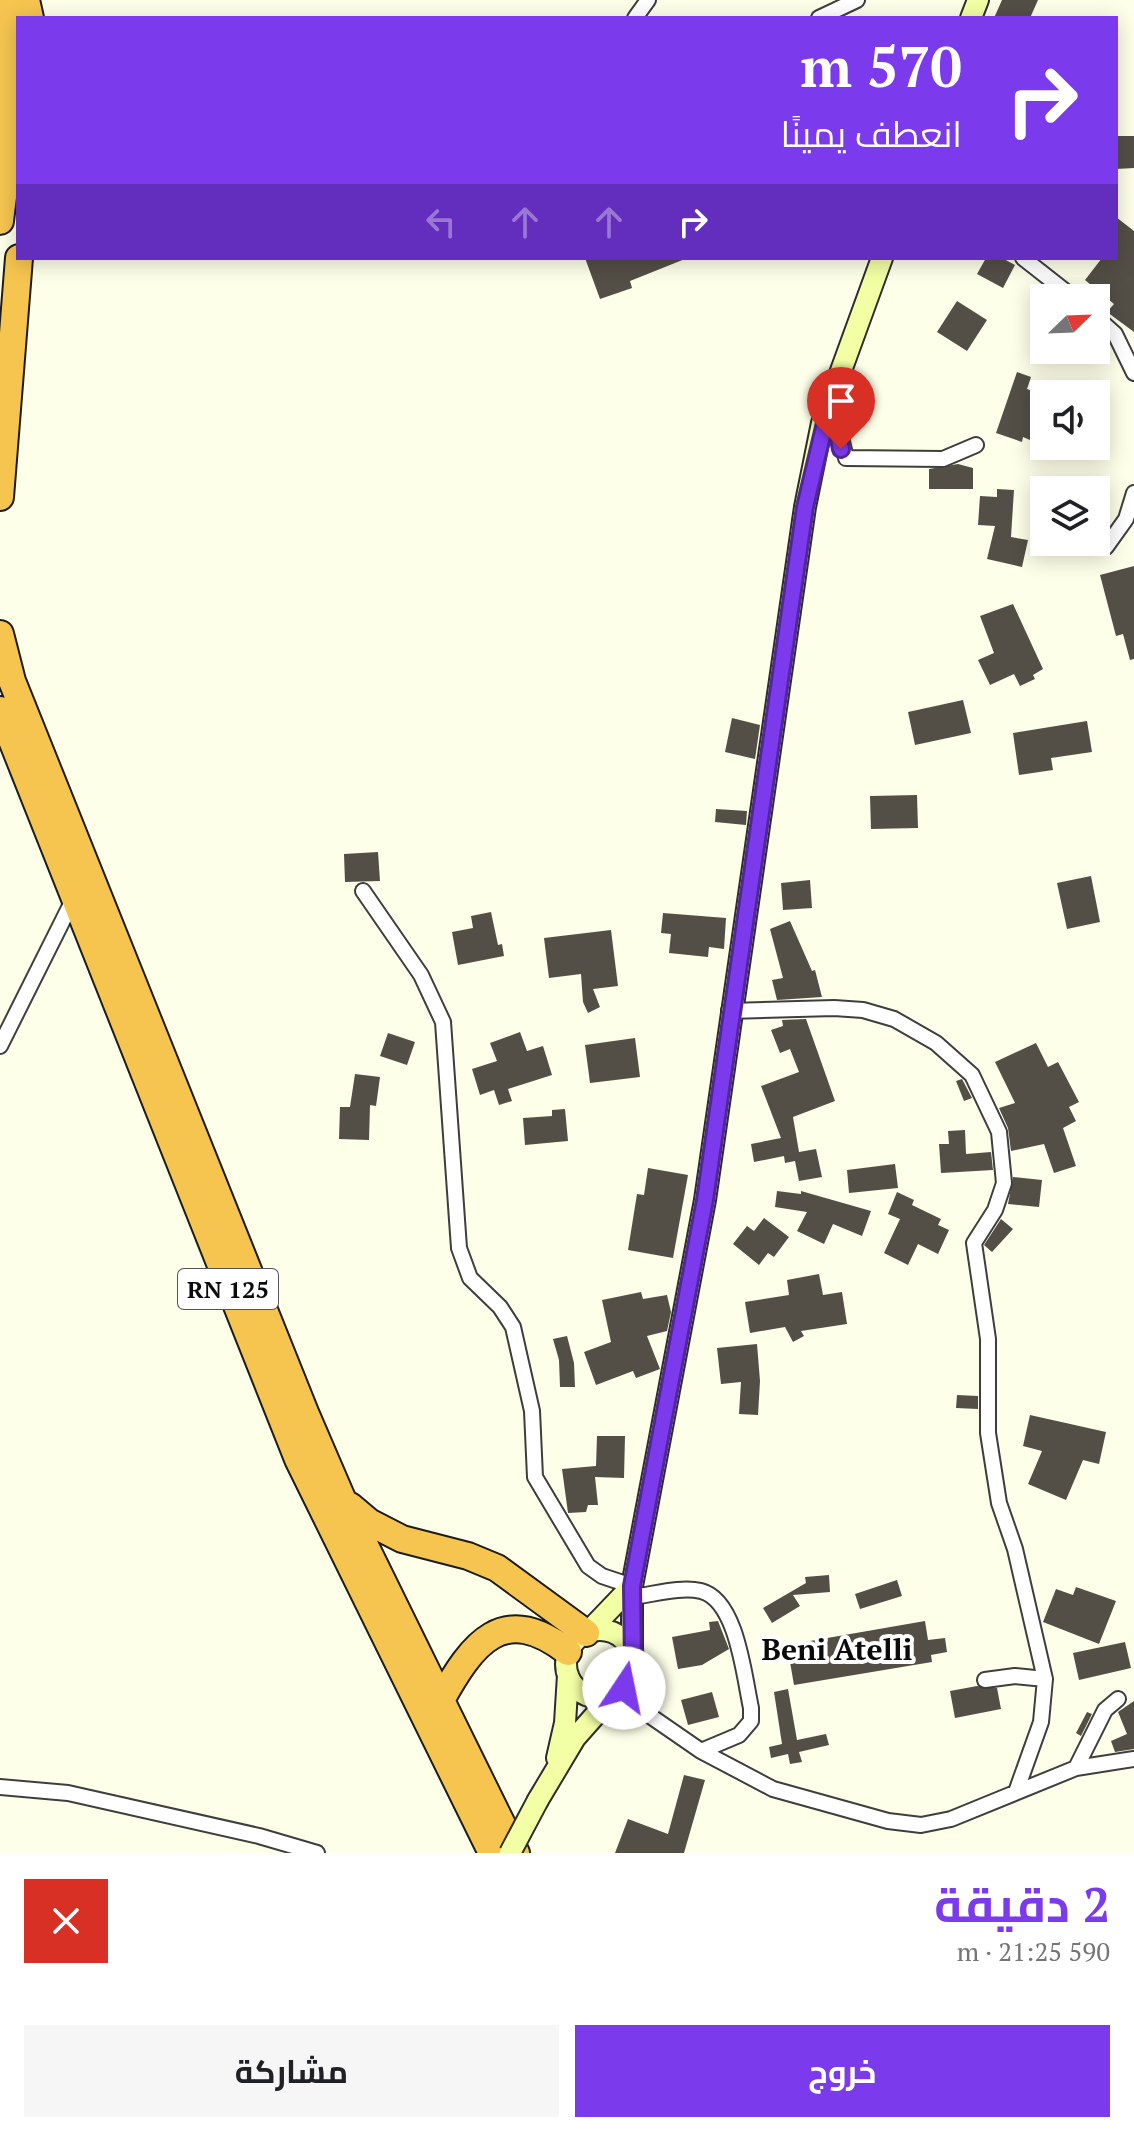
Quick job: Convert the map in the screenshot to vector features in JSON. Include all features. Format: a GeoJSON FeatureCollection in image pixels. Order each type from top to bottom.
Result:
{"type":"FeatureCollection","features":[{"type":"Feature","properties":{"kind":"highway"},"geometry":{"type":"LineString","coordinates":[[0,221],[14,111],[11,46],[2,0]]}},
{"type":"Feature","properties":{"kind":"highway"},"geometry":{"type":"LineString","coordinates":[[0,497],[19,260]]}},
{"type":"Feature","properties":{"kind":"highway"},"geometry":{"type":"LineString","coordinates":[[0,634],[12,681],[255,1290],[343,1501],[513,1853]]}},
{"type":"Feature","properties":{"kind":"highway","name":"RN 125"},"geometry":{"type":"LineString","coordinates":[[0,710],[298,1459],[492,1853]]}},
{"type":"Feature","properties":{"kind":"highway"},"geometry":{"type":"LineString","coordinates":[[343,1501],[369,1522],[402,1539],[468,1556],[497,1568],[578,1648]]}},
{"type":"Feature","properties":{"kind":"highway"},"geometry":{"type":"LineString","coordinates":[[441,1700],[470,1652],[500,1633],[535,1633],[578,1648]]}},
{"type":"Feature","properties":{"kind":"main road"},"geometry":{"type":"LineString","coordinates":[[513,1853],[554,1770],[575,1738],[629,1680],[632,1654],[631,1591],[698,1237],[805,507],[831,398],[881,260]]}},
{"type":"Feature","properties":{"kind":"main road"},"geometry":{"type":"LineString","coordinates":[[554,1770],[578,1648],[631,1591]]}},
{"type":"Feature","properties":{"kind":"main road"},"geometry":{"type":"LineString","coordinates":[[578,1648],[611,1632],[624,1641],[632,1654]]}},
{"type":"Feature","properties":{"kind":"main road"},"geometry":{"type":"LineString","coordinates":[[578,1648],[576,1688],[590,1696],[615,1694]]}},
{"type":"Feature","properties":{"kind":"street"},"geometry":{"type":"LineString","coordinates":[[823,16],[857,0]]}},
{"type":"Feature","properties":{"kind":"street"},"geometry":{"type":"LineString","coordinates":[[1026,260],[1056,284]]}},
{"type":"Feature","properties":{"kind":"street"},"geometry":{"type":"LineString","coordinates":[[1110,330],[1134,373]]}},
{"type":"Feature","properties":{"kind":"street"},"geometry":{"type":"LineString","coordinates":[[831,398],[841,449],[846,458],[943,459],[976,445]]}},
{"type":"Feature","properties":{"kind":"street"},"geometry":{"type":"LineString","coordinates":[[1110,541],[1126,519],[1134,493]]}},
{"type":"Feature","properties":{"kind":"street"},"geometry":{"type":"LineString","coordinates":[[363,891],[421,975],[443,1022],[459,1248],[470,1278],[500,1307],[517,1338],[532,1411],[535,1477],[588,1566],[631,1591],[701,1591],[721,1603],[729,1617],[751,1721],[739,1735],[701,1751]]}},
{"type":"Feature","properties":{"kind":"street"},"geometry":{"type":"LineString","coordinates":[[0,1046],[75,895]]}},
{"type":"Feature","properties":{"kind":"street"},"geometry":{"type":"LineString","coordinates":[[729,1011],[834,1008],[863,1010],[894,1019],[936,1043],[972,1075],[988,1103],[999,1132],[1004,1183],[995,1210],[974,1243],[988,1339],[988,1433],[999,1503],[1015,1549],[1045,1679],[1041,1722],[1016,1792]]}},
{"type":"Feature","properties":{"kind":"street"},"geometry":{"type":"LineString","coordinates":[[985,1680],[1015,1676],[1045,1679]]}},
{"type":"Feature","properties":{"kind":"street"},"geometry":{"type":"LineString","coordinates":[[615,1694],[701,1751],[773,1789],[888,1821],[921,1825],[951,1819],[1076,1768],[1134,1759]]}},
{"type":"Feature","properties":{"kind":"street"},"geometry":{"type":"LineString","coordinates":[[1076,1768],[1105,1710],[1118,1699]]}},
{"type":"Feature","properties":{"kind":"street"},"geometry":{"type":"LineString","coordinates":[[0,1787],[68,1793],[259,1836],[317,1853]]}},
{"type":"Feature","properties":{"kind":"building"},"geometry":{"type":"Polygon","coordinates":[[[1002,0],[1038,0],[1031,16],[995,16],[1002,0]]]}},
{"type":"Feature","properties":{"kind":"building"},"geometry":{"type":"Polygon","coordinates":[[[1118,136],[1134,136],[1134,168],[1118,169],[1118,136]]]}},
{"type":"Feature","properties":{"kind":"building"},"geometry":{"type":"Polygon","coordinates":[[[1118,219],[1134,231],[1134,332],[1110,314],[1114,304],[1110,301],[1110,284],[1090,284],[1085,280],[1100,260],[1118,260],[1118,219]]]}},
{"type":"Feature","properties":{"kind":"building"},"geometry":{"type":"Polygon","coordinates":[[[586,260],[682,260],[630,281],[632,288],[600,299],[586,260]]]}},
{"type":"Feature","properties":{"kind":"building"},"geometry":{"type":"Polygon","coordinates":[[[985,260],[1006,260],[1015,265],[1003,288],[977,274],[985,260]]]}},
{"type":"Feature","properties":{"kind":"building"},"geometry":{"type":"Polygon","coordinates":[[[957,301],[987,320],[967,351],[937,332],[957,301]]]}},
{"type":"Feature","properties":{"kind":"building"},"geometry":{"type":"Polygon","coordinates":[[[1017,372],[1031,377],[1027,389],[1030,390],[1030,440],[1023,437],[1022,442],[996,433],[1017,372]]]}},
{"type":"Feature","properties":{"kind":"building"},"geometry":{"type":"Polygon","coordinates":[[[958,464],[973,468],[973,489],[929,489],[929,469],[958,464]]]}},
{"type":"Feature","properties":{"kind":"building"},"geometry":{"type":"Polygon","coordinates":[[[997,489],[1014,490],[1011,537],[1028,540],[1022,567],[987,559],[995,526],[978,525],[980,496],[997,497],[997,489]]]}},
{"type":"Feature","properties":{"kind":"building"},"geometry":{"type":"Polygon","coordinates":[[[1134,566],[1134,659],[1130,660],[1123,634],[1116,636],[1100,575],[1134,566]]]}},
{"type":"Feature","properties":{"kind":"building"},"geometry":{"type":"Polygon","coordinates":[[[1013,604],[1043,669],[1033,675],[1035,679],[1020,686],[1014,674],[990,685],[978,660],[994,653],[980,616],[1013,604]]]}},
{"type":"Feature","properties":{"kind":"building"},"geometry":{"type":"Polygon","coordinates":[[[963,700],[971,733],[915,745],[908,712],[963,700]]]}},
{"type":"Feature","properties":{"kind":"building"},"geometry":{"type":"Polygon","coordinates":[[[732,718],[760,725],[755,759],[725,752],[732,718]]]}},
{"type":"Feature","properties":{"kind":"building"},"geometry":{"type":"Polygon","coordinates":[[[1087,721],[1092,752],[1051,758],[1053,770],[1019,775],[1013,733],[1087,721]]]}},
{"type":"Feature","properties":{"kind":"building"},"geometry":{"type":"Polygon","coordinates":[[[917,795],[918,828],[871,829],[870,796],[917,795]]]}},
{"type":"Feature","properties":{"kind":"building"},"geometry":{"type":"Polygon","coordinates":[[[716,809],[747,811],[746,825],[715,822],[716,809]]]}},
{"type":"Feature","properties":{"kind":"building"},"geometry":{"type":"Polygon","coordinates":[[[378,852],[380,881],[345,882],[344,854],[378,852]]]}},
{"type":"Feature","properties":{"kind":"building"},"geometry":{"type":"Polygon","coordinates":[[[1091,876],[1100,922],[1067,929],[1057,883],[1091,876]]]}},
{"type":"Feature","properties":{"kind":"building"},"geometry":{"type":"Polygon","coordinates":[[[810,880],[812,908],[783,910],[781,883],[810,880]]]}},
{"type":"Feature","properties":{"kind":"building"},"geometry":{"type":"Polygon","coordinates":[[[491,912],[498,945],[502,944],[504,956],[458,965],[452,932],[473,928],[471,916],[491,912]]]}},
{"type":"Feature","properties":{"kind":"building"},"geometry":{"type":"Polygon","coordinates":[[[663,913],[726,918],[724,949],[709,947],[708,957],[669,953],[671,934],[661,933],[663,913]]]}},
{"type":"Feature","properties":{"kind":"building"},"geometry":{"type":"Polygon","coordinates":[[[790,921],[812,971],[815,970],[822,997],[777,1000],[772,980],[783,978],[770,929],[790,921]]]}},
{"type":"Feature","properties":{"kind":"building"},"geometry":{"type":"Polygon","coordinates":[[[611,930],[618,986],[593,989],[600,1007],[588,1013],[583,1002],[581,974],[549,978],[544,938],[611,930]]]}},
{"type":"Feature","properties":{"kind":"building"},"geometry":{"type":"Polygon","coordinates":[[[806,1019],[835,1101],[793,1117],[799,1152],[816,1149],[822,1177],[799,1181],[795,1161],[785,1163],[784,1156],[754,1162],[751,1144],[781,1138],[761,1086],[799,1072],[790,1049],[780,1053],[771,1030],[783,1026],[782,1020],[806,1019]]]}},
{"type":"Feature","properties":{"kind":"building"},"geometry":{"type":"Polygon","coordinates":[[[520,1032],[527,1051],[543,1046],[552,1075],[508,1089],[512,1101],[499,1105],[494,1090],[480,1095],[472,1069],[497,1061],[490,1043],[520,1032]]]}},
{"type":"Feature","properties":{"kind":"building"},"geometry":{"type":"Polygon","coordinates":[[[388,1033],[415,1042],[407,1065],[380,1056],[388,1033]]]}},
{"type":"Feature","properties":{"kind":"building"},"geometry":{"type":"Polygon","coordinates":[[[635,1038],[640,1077],[590,1083],[585,1045],[635,1038]]]}},
{"type":"Feature","properties":{"kind":"building"},"geometry":{"type":"Polygon","coordinates":[[[1036,1043],[1048,1067],[1058,1062],[1079,1102],[1069,1107],[1076,1121],[1063,1128],[1076,1166],[1054,1173],[1044,1144],[1011,1151],[1008,1128],[999,1108],[1015,1103],[995,1062],[1036,1043]]]}},
{"type":"Feature","properties":{"kind":"building"},"geometry":{"type":"Polygon","coordinates":[[[355,1074],[380,1077],[376,1106],[370,1105],[369,1140],[339,1139],[340,1107],[350,1107],[355,1074]]]}},
{"type":"Feature","properties":{"kind":"building"},"geometry":{"type":"Polygon","coordinates":[[[962,1079],[972,1098],[964,1101],[956,1081],[962,1079]]]}},
{"type":"Feature","properties":{"kind":"building"},"geometry":{"type":"Polygon","coordinates":[[[565,1109],[568,1141],[525,1145],[523,1118],[552,1116],[552,1110],[565,1109]]]}},
{"type":"Feature","properties":{"kind":"building"},"geometry":{"type":"Polygon","coordinates":[[[965,1130],[966,1154],[991,1152],[993,1170],[941,1173],[939,1144],[949,1144],[948,1131],[965,1130]]]}},
{"type":"Feature","properties":{"kind":"building"},"geometry":{"type":"Polygon","coordinates":[[[895,1164],[898,1188],[849,1193],[847,1170],[895,1164]]]}},
{"type":"Feature","properties":{"kind":"building"},"geometry":{"type":"Polygon","coordinates":[[[648,1168],[688,1175],[673,1258],[628,1250],[637,1194],[644,1195],[648,1168]]]}},
{"type":"Feature","properties":{"kind":"building"},"geometry":{"type":"Polygon","coordinates":[[[1013,1177],[1042,1180],[1039,1207],[1008,1204],[1013,1177]]]}},
{"type":"Feature","properties":{"kind":"building"},"geometry":{"type":"Polygon","coordinates":[[[777,1191],[801,1194],[801,1191],[871,1211],[862,1236],[833,1224],[824,1244],[797,1231],[807,1212],[775,1207],[777,1191]]]}},
{"type":"Feature","properties":{"kind":"building"},"geometry":{"type":"Polygon","coordinates":[[[897,1192],[914,1200],[912,1205],[941,1219],[938,1225],[949,1230],[938,1254],[918,1244],[908,1265],[884,1253],[900,1219],[888,1214],[897,1192]]]}},
{"type":"Feature","properties":{"kind":"building"},"geometry":{"type":"Polygon","coordinates":[[[764,1218],[789,1237],[774,1257],[768,1253],[759,1265],[733,1244],[747,1226],[754,1231],[764,1218]]]}},
{"type":"Feature","properties":{"kind":"building"},"geometry":{"type":"Polygon","coordinates":[[[1001,1219],[1013,1229],[992,1252],[984,1245],[1001,1219]]]}},
{"type":"Feature","properties":{"kind":"building"},"geometry":{"type":"Polygon","coordinates":[[[819,1274],[823,1295],[842,1292],[847,1324],[801,1331],[804,1336],[793,1342],[785,1327],[750,1333],[745,1302],[789,1295],[787,1280],[819,1274]]]}},
{"type":"Feature","properties":{"kind":"building"},"geometry":{"type":"Polygon","coordinates":[[[641,1292],[643,1299],[667,1295],[671,1312],[667,1331],[647,1336],[660,1369],[636,1378],[633,1371],[596,1385],[584,1352],[611,1342],[602,1300],[641,1292]]]}},
{"type":"Feature","properties":{"kind":"building"},"geometry":{"type":"Polygon","coordinates":[[[567,1336],[574,1363],[575,1387],[560,1387],[559,1360],[553,1339],[567,1336]]]}},
{"type":"Feature","properties":{"kind":"building"},"geometry":{"type":"Polygon","coordinates":[[[757,1344],[760,1381],[758,1415],[739,1414],[741,1382],[721,1384],[717,1348],[757,1344]]]}},
{"type":"Feature","properties":{"kind":"building"},"geometry":{"type":"Polygon","coordinates":[[[957,1395],[978,1396],[978,1409],[956,1408],[957,1395]]]}},
{"type":"Feature","properties":{"kind":"building"},"geometry":{"type":"Polygon","coordinates":[[[1030,1415],[1106,1432],[1099,1464],[1083,1460],[1066,1500],[1028,1484],[1042,1451],[1023,1446],[1030,1415]]]}},
{"type":"Feature","properties":{"kind":"building"},"geometry":{"type":"Polygon","coordinates":[[[597,1436],[625,1436],[624,1478],[595,1477],[598,1505],[588,1505],[586,1512],[568,1513],[562,1469],[596,1466],[597,1436]]]}},
{"type":"Feature","properties":{"kind":"building"},"geometry":{"type":"Polygon","coordinates":[[[829,1575],[830,1592],[793,1595],[800,1606],[772,1623],[763,1608],[806,1583],[805,1577],[829,1575]]]}},
{"type":"Feature","properties":{"kind":"building"},"geometry":{"type":"Polygon","coordinates":[[[897,1580],[902,1596],[860,1609],[855,1594],[897,1580]]]}},
{"type":"Feature","properties":{"kind":"building"},"geometry":{"type":"Polygon","coordinates":[[[1076,1587],[1116,1601],[1099,1644],[1043,1622],[1056,1589],[1073,1595],[1076,1587]]]}},
{"type":"Feature","properties":{"kind":"building"},"geometry":{"type":"Polygon","coordinates":[[[718,1621],[729,1649],[702,1665],[678,1669],[672,1637],[710,1630],[709,1622],[718,1621]]]}},
{"type":"Feature","properties":{"kind":"building"},"geometry":{"type":"Polygon","coordinates":[[[925,1621],[928,1640],[945,1638],[947,1652],[931,1655],[932,1662],[794,1685],[787,1645],[925,1621]]]}},
{"type":"Feature","properties":{"kind":"building"},"geometry":{"type":"Polygon","coordinates":[[[1125,1642],[1131,1668],[1079,1680],[1073,1653],[1125,1642]]]}},
{"type":"Feature","properties":{"kind":"building"},"geometry":{"type":"Polygon","coordinates":[[[977,1686],[997,1688],[1001,1709],[955,1718],[950,1691],[977,1686]]]}},
{"type":"Feature","properties":{"kind":"building"},"geometry":{"type":"Polygon","coordinates":[[[788,1689],[797,1740],[826,1734],[829,1745],[799,1752],[802,1762],[790,1764],[788,1754],[771,1758],[769,1747],[782,1744],[774,1692],[788,1689]]]}},
{"type":"Feature","properties":{"kind":"building"},"geometry":{"type":"Polygon","coordinates":[[[712,1692],[719,1717],[688,1725],[681,1700],[712,1692]]]}},
{"type":"Feature","properties":{"kind":"building"},"geometry":{"type":"Polygon","coordinates":[[[1134,1701],[1134,1749],[1115,1752],[1111,1741],[1127,1734],[1118,1712],[1134,1701]]]}},
{"type":"Feature","properties":{"kind":"building"},"geometry":{"type":"Polygon","coordinates":[[[1087,1712],[1092,1714],[1081,1736],[1076,1733],[1087,1712]]]}},
{"type":"Feature","properties":{"kind":"building"},"geometry":{"type":"Polygon","coordinates":[[[684,1775],[705,1780],[684,1853],[615,1853],[628,1819],[668,1834],[684,1775]]]}},
{"type":"Feature","properties":{"kind":"district","name":"Beni Atelli"},"geometry":{"type":"Point","coordinates":[837,1649]}},
{"type":"Feature","properties":{"kind":"route"},"geometry":{"type":"LineString","coordinates":[[624,1688],[633,1663],[632,1586],[705,1200],[729,1011],[805,507],[822,423],[831,398],[841,449]]}}]}
